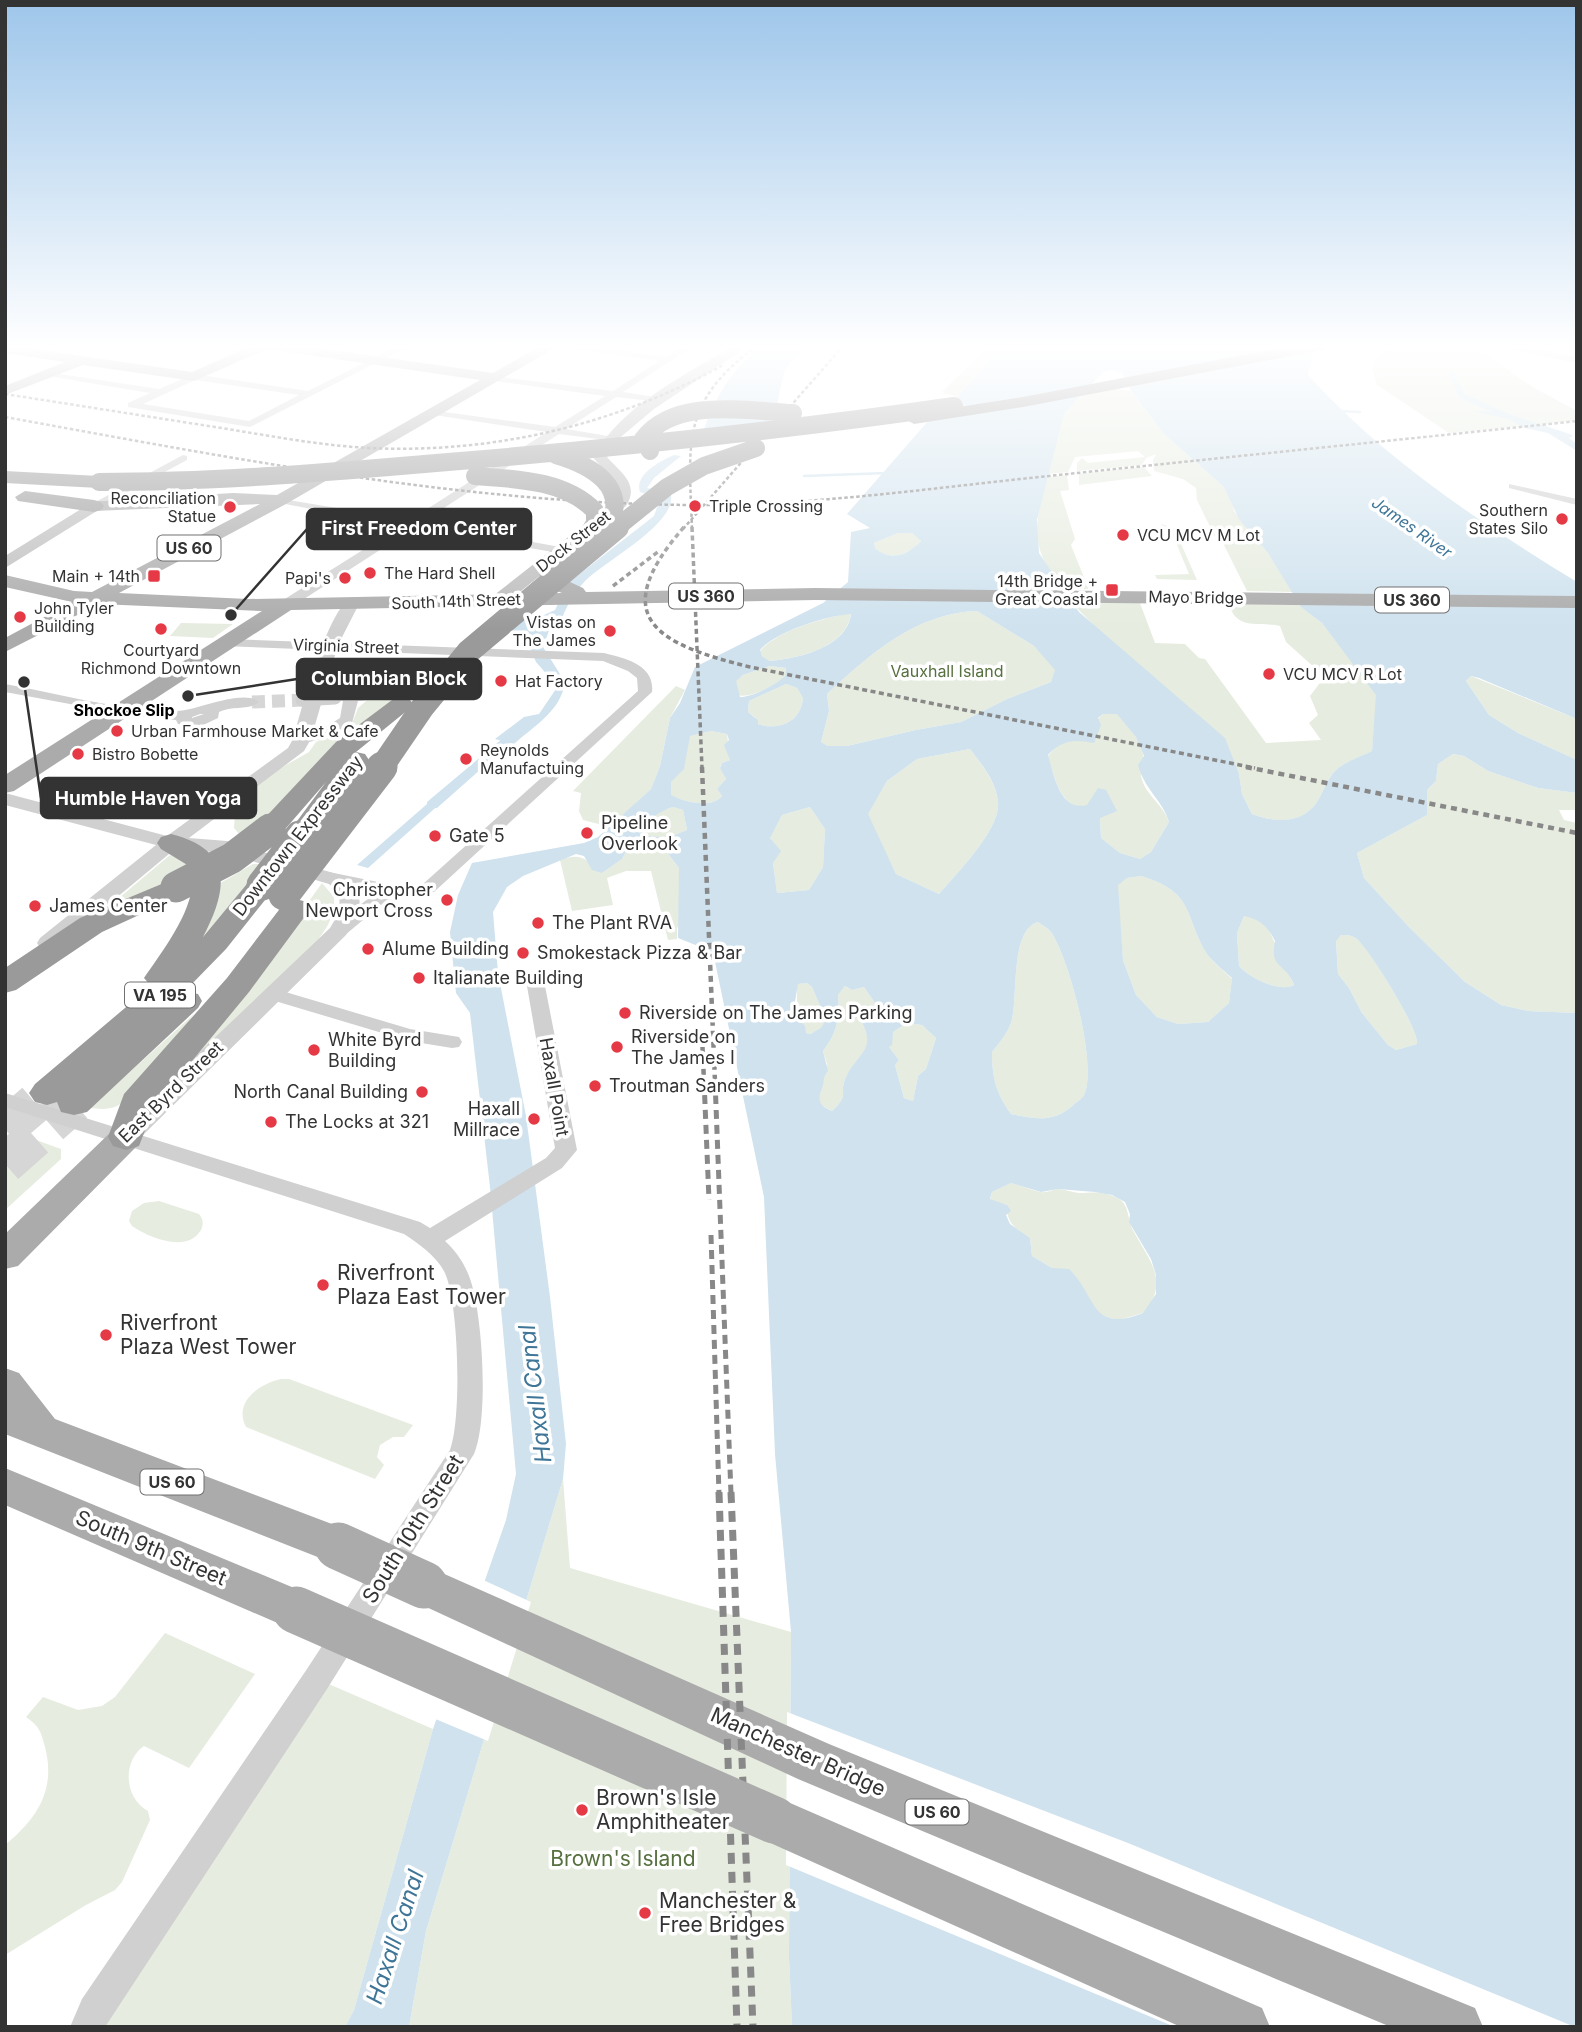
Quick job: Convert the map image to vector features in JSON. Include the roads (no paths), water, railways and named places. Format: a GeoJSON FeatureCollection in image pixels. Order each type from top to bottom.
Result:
{"type":"FeatureCollection","features":[{"type":"Feature","properties":{"kind":"highway"},"geometry":{"type":"LineString","coordinates":[[558,566],[662,488],[664,474],[643,440]]}},
{"type":"Feature","properties":{"kind":"highway"},"geometry":{"type":"LineString","coordinates":[[5,486],[245,478],[691,440]]}},
{"type":"Feature","properties":{"kind":"highway"},"geometry":{"type":"LineString","coordinates":[[5,477],[88,484],[216,488],[668,450],[751,440]]}},
{"type":"Feature","properties":{"kind":"highway","name":"Downtown Expressway"},"geometry":{"type":"LineString","coordinates":[[558,566],[398,699],[300,836],[277,887],[240,947],[206,981],[60,1098],[74,1070],[172,985],[277,887],[381,768],[422,708],[467,652],[674,483],[715,461],[797,440]]}},
{"type":"Feature","properties":{"kind":"highway"},"geometry":{"type":"LineString","coordinates":[[88,484],[275,471],[488,448],[533,450],[574,460],[595,472],[608,485],[616,503],[616,514],[600,541]]}},
{"type":"Feature","properties":{"kind":"highway"},"geometry":{"type":"LineString","coordinates":[[328,479],[488,477],[532,481],[567,490],[587,502],[596,519],[588,544],[558,566]]}},
{"type":"Feature","properties":{"kind":"highway"},"geometry":{"type":"LineString","coordinates":[[5,494],[94,506]]}},
{"type":"Feature","properties":{"kind":"highway"},"geometry":{"type":"LineString","coordinates":[[191,889],[270,829],[337,755],[398,699]]}},
{"type":"Feature","properties":{"kind":"highway"},"geometry":{"type":"LineString","coordinates":[[74,1070],[152,989],[177,954],[191,889],[206,869],[193,854],[171,843]]}},
{"type":"Feature","properties":{"kind":"highway"},"geometry":{"type":"LineString","coordinates":[[5,983],[91,925],[191,889],[218,878],[234,867],[277,887],[232,993],[137,1103],[126,1137]]}},
{"type":"Feature","properties":{"kind":"main road","name":"US 60"},"geometry":{"type":"LineString","coordinates":[[5,646],[280,500],[385,440]]}},
{"type":"Feature","properties":{"kind":"main road","name":"Dock Street"},"geometry":{"type":"LineString","coordinates":[[499,600],[558,566],[624,498],[625,483],[600,457],[610,440]]}},
{"type":"Feature","properties":{"kind":"main road"},"geometry":{"type":"LineString","coordinates":[[5,563],[94,506],[141,506],[241,496],[280,500]]}},
{"type":"Feature","properties":{"kind":"main road"},"geometry":{"type":"LineString","coordinates":[[558,566],[597,598]]}},
{"type":"Feature","properties":{"kind":"main road"},"geometry":{"type":"LineString","coordinates":[[5,570],[87,590],[99,597]]}},
{"type":"Feature","properties":{"kind":"main road"},"geometry":{"type":"LineString","coordinates":[[5,581],[74,597],[99,597]]}},
{"type":"Feature","properties":{"kind":"main road","name":"South 14th Street"},"geometry":{"type":"LineString","coordinates":[[99,597],[170,603],[285,605],[818,594]]}},
{"type":"Feature","properties":{"kind":"main road","name":"Mayo Bridge"},"geometry":{"type":"LineString","coordinates":[[818,594],[1577,603]]}},
{"type":"Feature","properties":{"kind":"main road"},"geometry":{"type":"LineString","coordinates":[[5,786],[285,605]]}},
{"type":"Feature","properties":{"kind":"main road","name":"East Byrd Street"},"geometry":{"type":"LineString","coordinates":[[5,1256],[126,1137]]}},
{"type":"Feature","properties":{"kind":"main road"},"geometry":{"type":"LineString","coordinates":[[5,1384],[23,1424]]}},
{"type":"Feature","properties":{"kind":"main road","name":"Manchester Bridge"},"geometry":{"type":"LineString","coordinates":[[23,1424],[338,1546],[815,1762],[1456,2027]]}},
{"type":"Feature","properties":{"kind":"main road","name":"South 9th Street"},"geometry":{"type":"LineString","coordinates":[[5,1486],[296,1610],[1243,2027]]}},
{"type":"Feature","properties":{"kind":"street"},"geometry":{"type":"LineString","coordinates":[[285,605],[544,440]]}},
{"type":"Feature","properties":{"kind":"street"},"geometry":{"type":"LineString","coordinates":[[94,506],[184,458]]}},
{"type":"Feature","properties":{"kind":"street"},"geometry":{"type":"LineString","coordinates":[[1513,486],[1577,502]]}},
{"type":"Feature","properties":{"kind":"street"},"geometry":{"type":"LineString","coordinates":[[280,500],[412,524],[558,566]]}},
{"type":"Feature","properties":{"kind":"street"},"geometry":{"type":"LineString","coordinates":[[5,978],[234,793],[295,751],[302,739],[330,645],[351,604]]}},
{"type":"Feature","properties":{"kind":"street","name":"Virginia Street"},"geometry":{"type":"LineString","coordinates":[[227,643],[604,657],[631,666],[644,677],[647,684],[645,692],[428,888],[380,896]]}},
{"type":"Feature","properties":{"kind":"street"},"geometry":{"type":"LineString","coordinates":[[5,688],[124,710],[183,716],[185,722],[199,723],[211,718],[211,711],[223,704],[252,702]]}},
{"type":"Feature","properties":{"kind":"street"},"geometry":{"type":"LineString","coordinates":[[302,739],[326,733],[347,720],[343,697]]}},
{"type":"Feature","properties":{"kind":"street"},"geometry":{"type":"LineString","coordinates":[[302,699],[398,699]]}},
{"type":"Feature","properties":{"kind":"street"},"geometry":{"type":"LineString","coordinates":[[227,847],[220,829],[222,818],[234,793]]}},
{"type":"Feature","properties":{"kind":"street","name":"East Byrd Street"},"geometry":{"type":"LineString","coordinates":[[5,799],[171,843],[227,847],[277,887],[324,876],[372,886],[379,891],[380,896],[272,994],[126,1137]]}},
{"type":"Feature","properties":{"kind":"street","name":"East Byrd Street"},"geometry":{"type":"LineString","coordinates":[[324,876],[343,884],[352,901],[340,931]]}},
{"type":"Feature","properties":{"kind":"street","name":"Haxall Point"},"geometry":{"type":"LineString","coordinates":[[430,1239],[554,1163],[566,1150],[536,986]]}},
{"type":"Feature","properties":{"kind":"street"},"geometry":{"type":"LineString","coordinates":[[272,994],[409,1035],[452,1042]]}},
{"type":"Feature","properties":{"kind":"street","name":"South 10th Street"},"geometry":{"type":"LineString","coordinates":[[5,1100],[412,1228],[430,1239],[446,1256],[459,1280],[470,1414],[466,1444],[434,1499],[325,1668],[101,2001],[87,2027]]}},
{"type":"Feature","properties":{"kind":"water","name":"James River"},"geometry":{"type":"Polygon","coordinates":[[[912,440],[1057,440],[1037,520],[1039,553],[1079,612],[1225,738],[1239,774],[1242,794],[1252,814],[1279,820],[1296,818],[1311,809],[1336,769],[1372,751],[1376,695],[1322,623],[1301,607],[1268,553],[1239,519],[1224,487],[1171,440],[1375,440],[1469,513],[1577,582],[1577,719],[1479,678],[1471,676],[1466,681],[1489,715],[1518,733],[1577,760],[1577,793],[1538,788],[1488,771],[1464,756],[1453,754],[1438,764],[1436,781],[1427,790],[1427,815],[1357,853],[1364,878],[1465,982],[1501,1005],[1528,1011],[1577,1013],[1577,2027],[792,2027],[789,1957],[791,1632],[775,1454],[764,1197],[713,952],[678,938],[679,868],[659,842],[632,840],[622,859],[602,873],[592,870],[584,856],[576,854],[523,876],[507,887],[493,912],[498,973],[526,1116],[550,1297],[566,1444],[563,1479],[426,1931],[409,2027],[345,2027],[354,2010],[433,1729],[506,1520],[516,1474],[490,1187],[470,1013],[456,993],[450,932],[458,895],[472,863],[584,843],[598,837],[651,789],[660,766],[670,718],[680,703],[695,667],[823,603],[848,582],[851,532],[870,528],[847,514],[912,440]],[[898,533],[874,543],[876,549],[888,555],[900,555],[921,541],[912,533],[898,533]],[[977,611],[934,619],[895,638],[860,664],[827,694],[829,711],[821,742],[828,746],[847,746],[961,722],[1007,699],[1051,682],[1055,670],[1034,646],[977,611]],[[851,614],[829,618],[778,637],[760,650],[762,656],[769,661],[780,660],[819,650],[840,635],[851,614]],[[770,666],[743,675],[736,681],[740,697],[757,693],[785,676],[786,668],[770,666]],[[786,684],[749,701],[748,712],[758,720],[758,724],[781,725],[788,723],[798,713],[803,698],[797,688],[786,684]],[[1103,714],[1098,718],[1101,725],[1094,743],[1074,741],[1058,746],[1048,755],[1056,781],[1064,798],[1078,806],[1087,805],[1098,788],[1106,790],[1117,811],[1100,818],[1101,838],[1120,853],[1140,859],[1151,852],[1169,822],[1141,773],[1138,765],[1144,756],[1136,737],[1117,714],[1103,714]],[[711,731],[690,736],[684,769],[671,782],[671,795],[697,803],[711,802],[722,796],[717,789],[726,779],[720,768],[722,763],[730,760],[724,745],[729,740],[727,734],[711,731]],[[970,749],[917,759],[887,781],[868,814],[896,874],[939,894],[985,838],[997,813],[998,802],[988,774],[970,749]],[[673,807],[653,817],[642,827],[642,835],[667,838],[687,830],[683,810],[673,807]],[[810,807],[782,815],[770,838],[781,851],[773,863],[777,893],[809,890],[823,867],[825,829],[810,807]],[[1141,876],[1127,878],[1118,885],[1123,960],[1136,995],[1157,1017],[1178,1024],[1208,1022],[1229,1003],[1232,978],[1205,951],[1185,905],[1170,889],[1141,876]],[[1244,916],[1237,933],[1239,966],[1273,986],[1294,985],[1274,957],[1275,941],[1269,932],[1263,924],[1244,916]],[[1038,922],[1029,927],[1019,950],[1012,1019],[1006,1033],[992,1052],[994,1078],[998,1092],[1011,1114],[1035,1118],[1051,1117],[1065,1111],[1084,1095],[1087,1061],[1080,1012],[1066,964],[1050,931],[1038,922]],[[1341,935],[1336,941],[1338,974],[1362,1013],[1388,1045],[1396,1050],[1417,1044],[1416,1035],[1393,990],[1372,958],[1357,939],[1351,936],[1341,935]],[[807,983],[798,984],[793,1013],[805,1026],[806,1033],[810,1034],[821,1028],[826,1020],[812,987],[807,983]],[[845,986],[838,995],[838,1011],[832,1038],[823,1051],[828,1071],[820,1096],[822,1105],[832,1111],[841,1101],[846,1077],[867,1044],[865,1029],[860,1019],[875,1003],[864,987],[852,990],[845,986]],[[907,1023],[893,1032],[892,1045],[889,1047],[899,1060],[895,1065],[904,1098],[913,1101],[918,1076],[926,1069],[936,1038],[922,1025],[907,1023]],[[1011,1183],[992,1192],[990,1199],[1007,1205],[1011,1211],[1006,1215],[1010,1224],[1030,1238],[1032,1256],[1052,1268],[1069,1269],[1104,1315],[1113,1319],[1143,1313],[1156,1294],[1156,1275],[1151,1259],[1129,1222],[1130,1214],[1125,1202],[1112,1195],[1095,1192],[1058,1189],[1041,1192],[1011,1183]]]}},
{"type":"Feature","properties":{"kind":"water"},"geometry":{"type":"Polygon","coordinates":[[[1559,440],[1571,440],[1577,444],[1577,451],[1559,440]]]}},
{"type":"Feature","properties":{"kind":"water"},"geometry":{"type":"Polygon","coordinates":[[[674,455],[681,456],[654,478],[647,488],[670,492],[671,503],[664,515],[639,540],[585,581],[570,601],[560,623],[550,628],[543,647],[565,682],[563,692],[553,709],[514,744],[495,739],[524,717],[539,714],[556,689],[536,662],[527,641],[505,630],[498,619],[533,620],[555,610],[568,583],[654,516],[660,499],[640,492],[639,486],[644,474],[674,455]]]}},
{"type":"Feature","properties":{"kind":"water"},"geometry":{"type":"Polygon","coordinates":[[[442,791],[452,793],[368,868],[357,865],[442,791]]]}},
{"type":"Feature","properties":{"kind":"waterway"},"geometry":{"type":"LineString","coordinates":[[804,476],[887,473]]}},
{"type":"Feature","properties":{"kind":"waterway","name":"Haxall Canal"},"geometry":{"type":"LineString","coordinates":[[432,805],[521,727]]}},
{"type":"Feature","properties":{"kind":"tunnel"},"geometry":{"type":"LineString","coordinates":[[252,702],[302,700]]}},
{"type":"Feature","properties":{"kind":"tunnel"},"geometry":{"type":"LineString","coordinates":[[5,1129],[47,1093]]}},
{"type":"Feature","properties":{"kind":"tunnel"},"geometry":{"type":"LineString","coordinates":[[5,1164],[74,1103]]}},
{"type":"Feature","properties":{"kind":"railway"},"geometry":{"type":"LineString","coordinates":[[130,440],[346,476],[432,487],[604,502],[691,505]]}},
{"type":"Feature","properties":{"kind":"railway"},"geometry":{"type":"LineString","coordinates":[[296,440],[349,447],[415,449],[508,440]]}},
{"type":"Feature","properties":{"kind":"railway"},"geometry":{"type":"LineString","coordinates":[[691,505],[692,440]]}},
{"type":"Feature","properties":{"kind":"railway"},"geometry":{"type":"LineString","coordinates":[[704,505],[761,440]]}},
{"type":"Feature","properties":{"kind":"railway"},"geometry":{"type":"LineString","coordinates":[[704,505],[778,503],[865,496],[1396,440]]}},
{"type":"Feature","properties":{"kind":"railway"},"geometry":{"type":"LineString","coordinates":[[691,505],[704,505]]}},
{"type":"Feature","properties":{"kind":"railway"},"geometry":{"type":"LineString","coordinates":[[691,505],[692,519]]}},
{"type":"Feature","properties":{"kind":"railway"},"geometry":{"type":"LineString","coordinates":[[692,519],[704,505]]}},
{"type":"Feature","properties":{"kind":"railway"},"geometry":{"type":"LineString","coordinates":[[683,529],[692,519]]}},
{"type":"Feature","properties":{"kind":"railway"},"geometry":{"type":"LineString","coordinates":[[692,519],[692,529]]}},
{"type":"Feature","properties":{"kind":"railway"},"geometry":{"type":"LineString","coordinates":[[684,527],[660,558],[648,584],[646,605],[652,622],[667,637],[697,651]]}},
{"type":"Feature","properties":{"kind":"railway"},"geometry":{"type":"LineString","coordinates":[[692,527],[697,651]]}},
{"type":"Feature","properties":{"kind":"railway"},"geometry":{"type":"LineString","coordinates":[[613,586],[659,551]]}},
{"type":"Feature","properties":{"kind":"railway"},"geometry":{"type":"LineString","coordinates":[[697,651],[750,667],[1255,768]]}},
{"type":"Feature","properties":{"kind":"railway"},"geometry":{"type":"LineString","coordinates":[[697,651],[702,768]]}},
{"type":"Feature","properties":{"kind":"railway"},"geometry":{"type":"LineString","coordinates":[[702,767],[715,1082]]}},
{"type":"Feature","properties":{"kind":"railway"},"geometry":{"type":"LineString","coordinates":[[1246,767],[1577,833]]}},
{"type":"Feature","properties":{"kind":"railway"},"geometry":{"type":"LineString","coordinates":[[702,1036],[704,1082]]}},
{"type":"Feature","properties":{"kind":"railway"},"geometry":{"type":"LineString","coordinates":[[704,1080],[709,1200]]}},
{"type":"Feature","properties":{"kind":"railway"},"geometry":{"type":"LineString","coordinates":[[715,1080],[731,1494]]}},
{"type":"Feature","properties":{"kind":"railway"},"geometry":{"type":"LineString","coordinates":[[711,1235],[719,1494]]}},
{"type":"Feature","properties":{"kind":"railway"},"geometry":{"type":"LineString","coordinates":[[719,1492],[737,2027]]}},
{"type":"Feature","properties":{"kind":"railway"},"geometry":{"type":"LineString","coordinates":[[731,1492],[753,2027]]}},
{"type":"Feature","properties":{"kind":"place","name":"Triple Crossing"},"geometry":{"type":"Point","coordinates":[695,506]}},
{"type":"Feature","properties":{"kind":"place","name":"Reconciliation Statue"},"geometry":{"type":"Point","coordinates":[230,507]}},
{"type":"Feature","properties":{"kind":"place","name":"Southern States Silo"},"geometry":{"type":"Point","coordinates":[1562,519]}},
{"type":"Feature","properties":{"kind":"place","name":"VCU MCV M Lot"},"geometry":{"type":"Point","coordinates":[1123,535]}},
{"type":"Feature","properties":{"kind":"place","name":"The Hard Shell"},"geometry":{"type":"Point","coordinates":[370,573]}},
{"type":"Feature","properties":{"kind":"place","name":"Main + 14th"},"geometry":{"type":"Point","coordinates":[154,576]}},
{"type":"Feature","properties":{"kind":"place","name":"Papi's"},"geometry":{"type":"Point","coordinates":[345,578]}},
{"type":"Feature","properties":{"kind":"place","name":"14th Bridge + Great Coastal"},"geometry":{"type":"Point","coordinates":[1112,590]}},
{"type":"Feature","properties":{"kind":"place","name":"First Freedom Center"},"geometry":{"type":"Point","coordinates":[231,615]}},
{"type":"Feature","properties":{"kind":"place","name":"John Tyler Building"},"geometry":{"type":"Point","coordinates":[20,617]}},
{"type":"Feature","properties":{"kind":"place","name":"Courtyard Richmond Downtown"},"geometry":{"type":"Point","coordinates":[161,629]}},
{"type":"Feature","properties":{"kind":"place","name":"Vistas on The James"},"geometry":{"type":"Point","coordinates":[610,631]}},
{"type":"Feature","properties":{"kind":"place","name":"VCU MCV R Lot"},"geometry":{"type":"Point","coordinates":[1269,674]}},
{"type":"Feature","properties":{"kind":"place","name":"Hat Factory"},"geometry":{"type":"Point","coordinates":[501,681]}},
{"type":"Feature","properties":{"kind":"place","name":"Humble Haven Yoga"},"geometry":{"type":"Point","coordinates":[24,682]}},
{"type":"Feature","properties":{"kind":"place","name":"Columbian Block"},"geometry":{"type":"Point","coordinates":[188,696]}},
{"type":"Feature","properties":{"kind":"place","name":"Urban Farmhouse Market & Cafe"},"geometry":{"type":"Point","coordinates":[117,731]}},
{"type":"Feature","properties":{"kind":"place","name":"Bistro Bobette"},"geometry":{"type":"Point","coordinates":[78,754]}},
{"type":"Feature","properties":{"kind":"place","name":"Reynolds Manufactuing"},"geometry":{"type":"Point","coordinates":[466,759]}},
{"type":"Feature","properties":{"kind":"place","name":"Pipeline Overlook"},"geometry":{"type":"Point","coordinates":[587,833]}},
{"type":"Feature","properties":{"kind":"place","name":"Gate 5"},"geometry":{"type":"Point","coordinates":[435,836]}},
{"type":"Feature","properties":{"kind":"place","name":"Christopher Newport Cross"},"geometry":{"type":"Point","coordinates":[447,900]}},
{"type":"Feature","properties":{"kind":"place","name":"James Center"},"geometry":{"type":"Point","coordinates":[35,906]}},
{"type":"Feature","properties":{"kind":"place","name":"The Plant RVA"},"geometry":{"type":"Point","coordinates":[538,923]}},
{"type":"Feature","properties":{"kind":"place","name":"Alume Building"},"geometry":{"type":"Point","coordinates":[368,949]}},
{"type":"Feature","properties":{"kind":"place","name":"Smokestack Pizza & Bar"},"geometry":{"type":"Point","coordinates":[523,953]}},
{"type":"Feature","properties":{"kind":"place","name":"Italianate Building"},"geometry":{"type":"Point","coordinates":[419,978]}},
{"type":"Feature","properties":{"kind":"place","name":"Riverside on The James Parking"},"geometry":{"type":"Point","coordinates":[625,1013]}},
{"type":"Feature","properties":{"kind":"place","name":"Riverside on The James I"},"geometry":{"type":"Point","coordinates":[617,1047]}},
{"type":"Feature","properties":{"kind":"place","name":"White Byrd Building"},"geometry":{"type":"Point","coordinates":[314,1050]}},
{"type":"Feature","properties":{"kind":"place","name":"Troutman Sanders"},"geometry":{"type":"Point","coordinates":[595,1086]}},
{"type":"Feature","properties":{"kind":"place","name":"North Canal Building"},"geometry":{"type":"Point","coordinates":[422,1092]}},
{"type":"Feature","properties":{"kind":"place","name":"Haxall Millrace"},"geometry":{"type":"Point","coordinates":[534,1119]}},
{"type":"Feature","properties":{"kind":"place","name":"The Locks at 321"},"geometry":{"type":"Point","coordinates":[271,1122]}},
{"type":"Feature","properties":{"kind":"place","name":"Riverfront Plaza East Tower"},"geometry":{"type":"Point","coordinates":[323,1285]}},
{"type":"Feature","properties":{"kind":"place","name":"Riverfront Plaza West Tower"},"geometry":{"type":"Point","coordinates":[106,1335]}},
{"type":"Feature","properties":{"kind":"place","name":"Brown's Isle Amphitheater"},"geometry":{"type":"Point","coordinates":[582,1810]}},
{"type":"Feature","properties":{"kind":"place","name":"Manchester & Free Bridges"},"geometry":{"type":"Point","coordinates":[645,1913]}},
{"type":"Feature","properties":{"kind":"district","name":"Shockoe Slip"},"geometry":{"type":"Point","coordinates":[124,710]}},
{"type":"Feature","properties":{"kind":"park label","name":"Vauxhall Island"},"geometry":{"type":"Point","coordinates":[947,671]}},
{"type":"Feature","properties":{"kind":"park label","name":"Brown's Island"},"geometry":{"type":"Point","coordinates":[623,1859]}}]}
